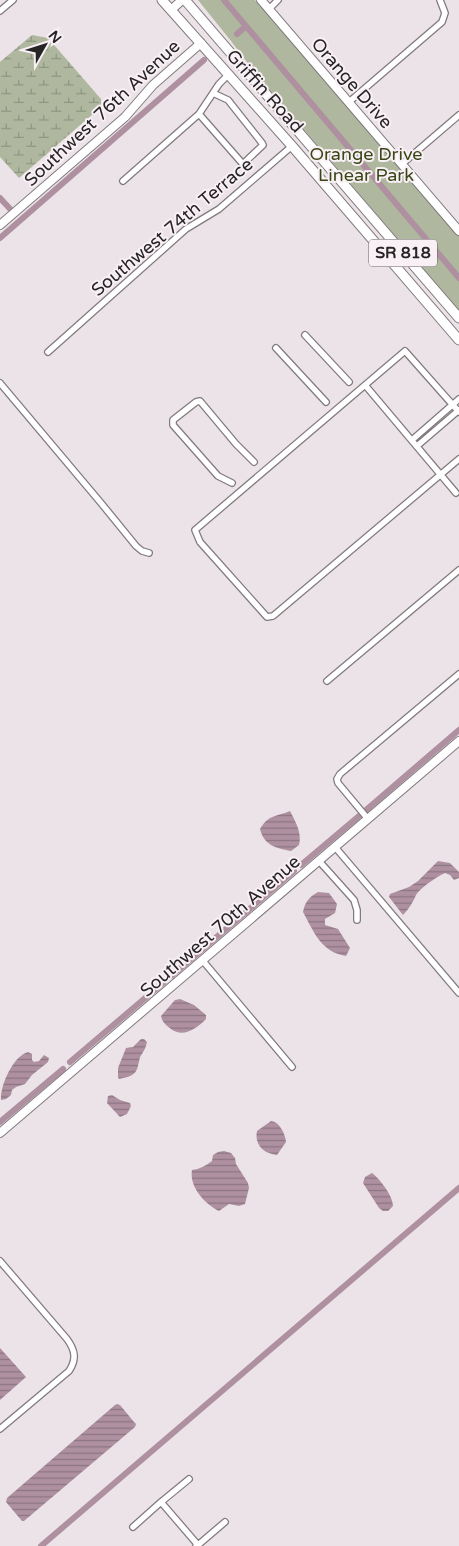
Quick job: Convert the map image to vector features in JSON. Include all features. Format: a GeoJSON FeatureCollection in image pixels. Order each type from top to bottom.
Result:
{"type":"FeatureCollection","features":[{"type":"Feature","properties":{"kind":"main road","name":"Griffin Road"},"geometry":{"type":"LineString","coordinates":[[183,0],[459,318]]}},
{"type":"Feature","properties":{"kind":"main road","name":"Griffin Road"},"geometry":{"type":"LineString","coordinates":[[166,3],[459,340]]}},
{"type":"Feature","properties":{"kind":"main road"},"geometry":{"type":"LineString","coordinates":[[279,131],[291,133],[298,131]]}},
{"type":"Feature","properties":{"kind":"main road"},"geometry":{"type":"LineString","coordinates":[[292,146],[300,145],[314,149]]}},
{"type":"Feature","properties":{"kind":"street"},"geometry":{"type":"LineString","coordinates":[[0,11],[13,0]]}},
{"type":"Feature","properties":{"kind":"street"},"geometry":{"type":"LineString","coordinates":[[166,3],[183,0]]}},
{"type":"Feature","properties":{"kind":"street","name":"Orange Drive"},"geometry":{"type":"LineString","coordinates":[[261,0],[458,229]]}},
{"type":"Feature","properties":{"kind":"street"},"geometry":{"type":"LineString","coordinates":[[269,9],[278,0]]}},
{"type":"Feature","properties":{"kind":"street"},"geometry":{"type":"LineString","coordinates":[[350,102],[442,22],[445,13],[440,0]]}},
{"type":"Feature","properties":{"kind":"street","name":"Southwest 76th Avenue"},"geometry":{"type":"LineString","coordinates":[[0,225],[125,117],[153,85],[201,43]]}},
{"type":"Feature","properties":{"kind":"street"},"geometry":{"type":"LineString","coordinates":[[123,181],[199,114],[218,84],[229,74]]}},
{"type":"Feature","properties":{"kind":"street"},"geometry":{"type":"LineString","coordinates":[[199,114],[242,163],[263,145],[228,100],[213,93]]}},
{"type":"Feature","properties":{"kind":"street"},"geometry":{"type":"LineString","coordinates":[[402,164],[459,115]]}},
{"type":"Feature","properties":{"kind":"street","name":"Southwest 74th Terrace"},"geometry":{"type":"LineString","coordinates":[[48,352],[186,229],[220,209],[292,146]]}},
{"type":"Feature","properties":{"kind":"street"},"geometry":{"type":"LineString","coordinates":[[306,335],[349,382]]}},
{"type":"Feature","properties":{"kind":"street"},"geometry":{"type":"LineString","coordinates":[[276,348],[326,402]]}},
{"type":"Feature","properties":{"kind":"street"},"geometry":{"type":"LineString","coordinates":[[417,446],[459,411],[406,351],[195,530],[200,542],[268,617],[273,616],[459,459]]}},
{"type":"Feature","properties":{"kind":"street"},"geometry":{"type":"LineString","coordinates":[[0,383],[136,546],[142,551],[149,553]]}},
{"type":"Feature","properties":{"kind":"street"},"geometry":{"type":"LineString","coordinates":[[365,385],[456,493]]}},
{"type":"Feature","properties":{"kind":"street"},"geometry":{"type":"LineString","coordinates":[[412,440],[459,399]]}},
{"type":"Feature","properties":{"kind":"street"},"geometry":{"type":"LineString","coordinates":[[232,483],[218,476],[173,425],[173,420],[200,401],[236,444],[254,462]]}},
{"type":"Feature","properties":{"kind":"street"},"geometry":{"type":"LineString","coordinates":[[327,681],[459,570]]}},
{"type":"Feature","properties":{"kind":"street"},"geometry":{"type":"LineString","coordinates":[[368,819],[338,783],[337,779],[340,774],[459,674]]}},
{"type":"Feature","properties":{"kind":"street","name":"Southwest 70th Avenue"},"geometry":{"type":"LineString","coordinates":[[0,1133],[459,741]]}},
{"type":"Feature","properties":{"kind":"street"},"geometry":{"type":"LineString","coordinates":[[336,847],[459,993]]}},
{"type":"Feature","properties":{"kind":"street"},"geometry":{"type":"LineString","coordinates":[[319,861],[354,900],[357,920]]}},
{"type":"Feature","properties":{"kind":"street"},"geometry":{"type":"LineString","coordinates":[[203,961],[292,1067]]}},
{"type":"Feature","properties":{"kind":"street"},"geometry":{"type":"LineString","coordinates":[[0,1261],[73,1347],[75,1355],[69,1371],[0,1429]]}},
{"type":"Feature","properties":{"kind":"street"},"geometry":{"type":"LineString","coordinates":[[133,1527],[189,1479]]}},
{"type":"Feature","properties":{"kind":"street"},"geometry":{"type":"LineString","coordinates":[[162,1502],[197,1545],[225,1522]]}},
{"type":"Feature","properties":{"kind":"green space","name":"Orange Drive Linear Park"},"geometry":{"type":"Polygon","coordinates":[[[198,0],[255,0],[456,231],[459,235],[459,310],[256,74],[198,0]]]}},
{"type":"Feature","properties":{"kind":"green space"},"geometry":{"type":"Polygon","coordinates":[[[32,35],[48,38],[101,99],[101,107],[19,178],[0,157],[0,62],[32,35]]]}},
{"type":"Feature","properties":{"kind":"shaded area"},"geometry":{"type":"Polygon","coordinates":[[[290,811],[300,836],[299,845],[291,851],[271,845],[264,839],[260,829],[270,818],[290,811]]]}},
{"type":"Feature","properties":{"kind":"shaded area"},"geometry":{"type":"Polygon","coordinates":[[[438,861],[450,863],[459,872],[459,878],[454,880],[445,873],[434,879],[418,892],[403,915],[389,897],[390,894],[409,887],[418,881],[438,861]]]}},
{"type":"Feature","properties":{"kind":"shaded area"},"geometry":{"type":"Polygon","coordinates":[[[318,892],[329,893],[337,904],[335,913],[325,919],[325,925],[338,929],[350,948],[346,956],[337,954],[324,946],[303,912],[308,900],[318,892]]]}},
{"type":"Feature","properties":{"kind":"shaded area"},"geometry":{"type":"Polygon","coordinates":[[[180,999],[194,1005],[206,1015],[206,1019],[189,1031],[180,1033],[166,1025],[161,1016],[175,1000],[180,999]]]}},
{"type":"Feature","properties":{"kind":"shaded area"},"geometry":{"type":"Polygon","coordinates":[[[141,1039],[147,1042],[137,1069],[131,1076],[119,1079],[118,1068],[126,1048],[133,1047],[141,1039]]]}},
{"type":"Feature","properties":{"kind":"shaded area"},"geometry":{"type":"Polygon","coordinates":[[[28,1052],[32,1054],[34,1062],[39,1061],[44,1055],[49,1058],[48,1062],[32,1075],[25,1084],[16,1087],[12,1090],[11,1095],[1,1100],[8,1072],[17,1059],[28,1052]]]}},
{"type":"Feature","properties":{"kind":"shaded area"},"geometry":{"type":"Polygon","coordinates":[[[112,1095],[130,1103],[131,1106],[127,1114],[120,1117],[107,1103],[108,1096],[112,1095]]]}},
{"type":"Feature","properties":{"kind":"shaded area"},"geometry":{"type":"Polygon","coordinates":[[[271,1121],[279,1126],[286,1142],[277,1155],[264,1151],[256,1136],[257,1131],[271,1121]]]}},
{"type":"Feature","properties":{"kind":"shaded area"},"geometry":{"type":"Polygon","coordinates":[[[224,1151],[231,1153],[235,1158],[236,1164],[248,1183],[249,1188],[245,1204],[239,1206],[229,1204],[219,1211],[208,1204],[199,1194],[193,1183],[192,1170],[205,1166],[212,1161],[213,1155],[224,1151]]]}},
{"type":"Feature","properties":{"kind":"shaded area"},"geometry":{"type":"Polygon","coordinates":[[[372,1173],[379,1179],[391,1197],[393,1206],[388,1211],[383,1211],[379,1208],[363,1183],[365,1177],[372,1173]]]}},
{"type":"Feature","properties":{"kind":"shaded area"},"geometry":{"type":"Polygon","coordinates":[[[0,1348],[26,1377],[0,1400],[0,1348]]]}},
{"type":"Feature","properties":{"kind":"shaded area"},"geometry":{"type":"Polygon","coordinates":[[[117,1404],[136,1424],[135,1427],[22,1521],[6,1502],[7,1498],[117,1404]]]}},
{"type":"Feature","properties":{"kind":"waterway"},"geometry":{"type":"LineString","coordinates":[[224,0],[459,278]]}},
{"type":"Feature","properties":{"kind":"waterway"},"geometry":{"type":"LineString","coordinates":[[237,34],[246,26]]}},
{"type":"Feature","properties":{"kind":"waterway"},"geometry":{"type":"LineString","coordinates":[[0,238],[204,60]]}},
{"type":"Feature","properties":{"kind":"waterway"},"geometry":{"type":"LineString","coordinates":[[0,198],[12,211]]}},
{"type":"Feature","properties":{"kind":"waterway"},"geometry":{"type":"LineString","coordinates":[[366,810],[459,730]]}},
{"type":"Feature","properties":{"kind":"waterway"},"geometry":{"type":"LineString","coordinates":[[301,865],[359,816]]}},
{"type":"Feature","properties":{"kind":"waterway"},"geometry":{"type":"LineString","coordinates":[[171,976],[294,871]]}},
{"type":"Feature","properties":{"kind":"waterway"},"geometry":{"type":"LineString","coordinates":[[70,1062],[164,982]]}},
{"type":"Feature","properties":{"kind":"waterway"},"geometry":{"type":"LineString","coordinates":[[0,1122],[63,1069]]}},
{"type":"Feature","properties":{"kind":"waterway"},"geometry":{"type":"LineString","coordinates":[[41,1546],[459,1188]]}}]}
